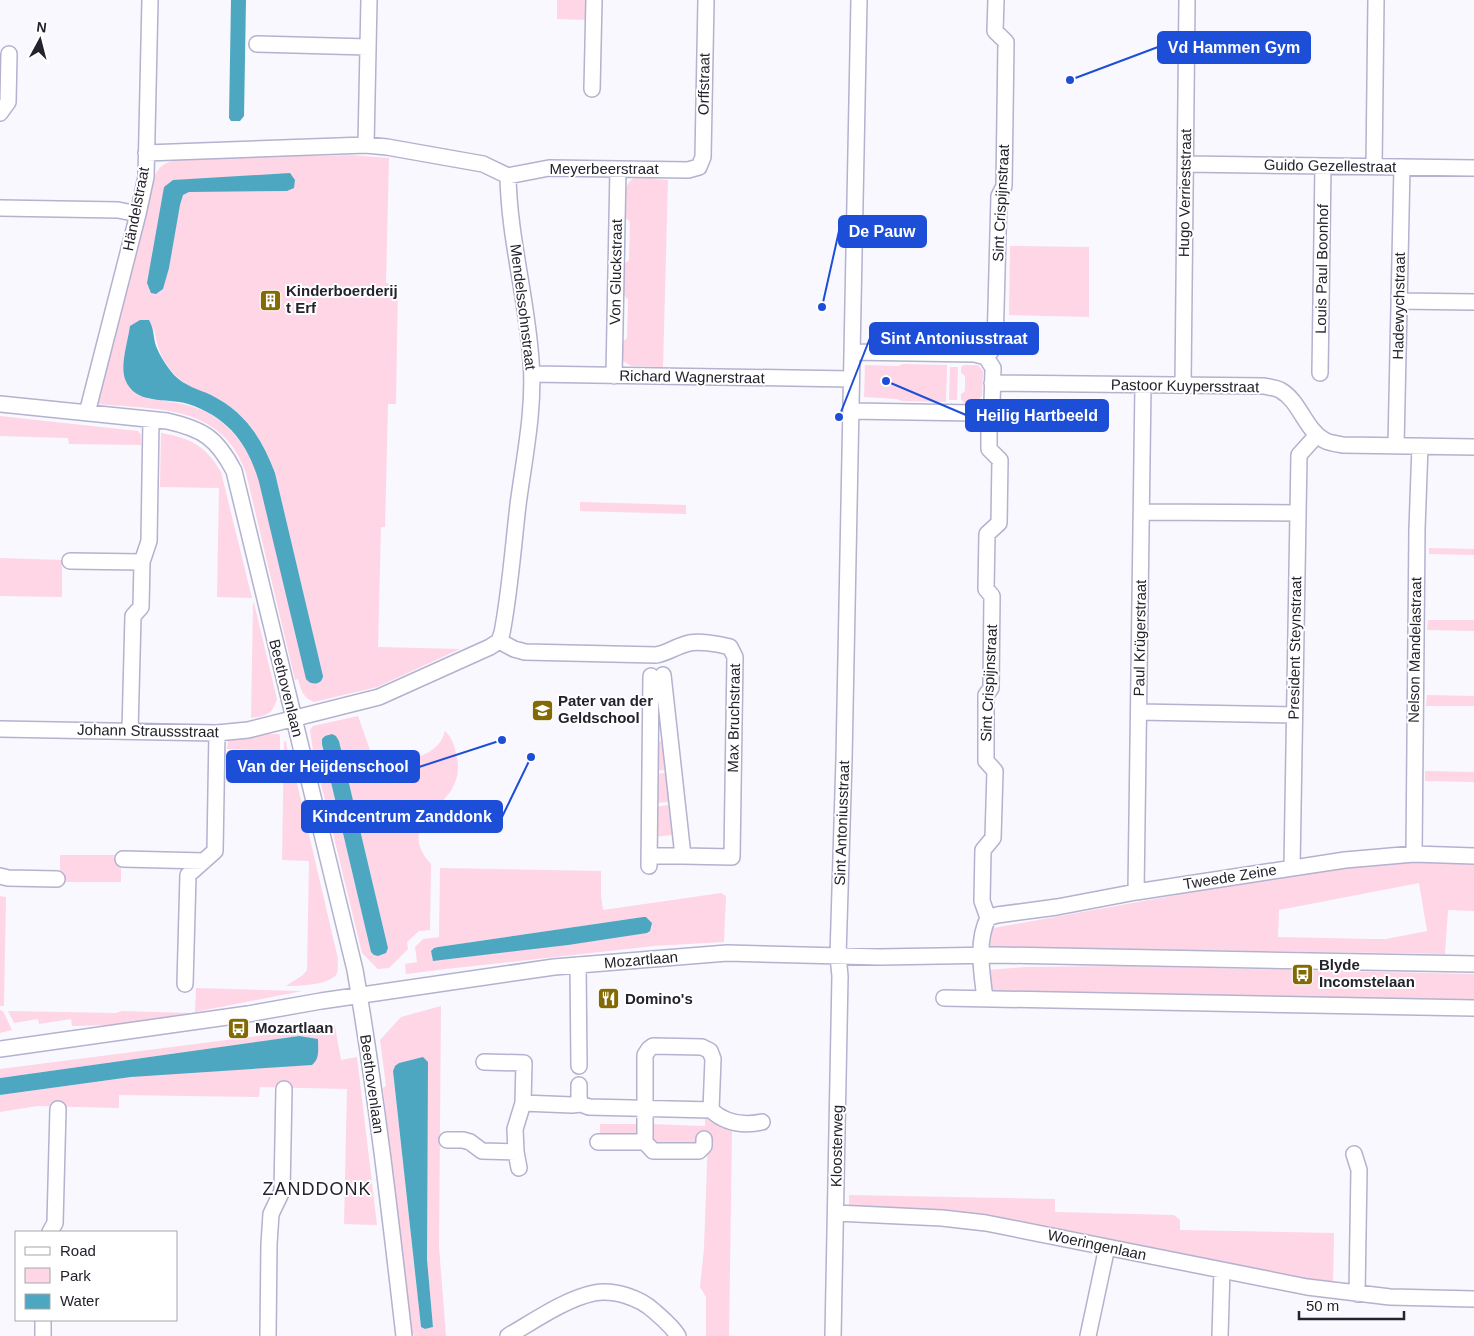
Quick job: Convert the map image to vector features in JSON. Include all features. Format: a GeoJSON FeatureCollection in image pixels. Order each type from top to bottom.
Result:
{"type":"FeatureCollection","features":[{"type":"Feature","properties":{"kind":"street","name":"Händelstraat"},"geometry":{"type":"LineString","coordinates":[[87,413],[146,177],[150,0]]}},
{"type":"Feature","properties":{"kind":"street"},"geometry":{"type":"LineString","coordinates":[[366,145],[369,0]]}},
{"type":"Feature","properties":{"kind":"street"},"geometry":{"type":"LineString","coordinates":[[592,90],[594,0]]}},
{"type":"Feature","properties":{"kind":"street","name":"Orffstraat"},"geometry":{"type":"LineString","coordinates":[[699,167],[703,157],[706,0]]}},
{"type":"Feature","properties":{"kind":"street","name":"Sint Antoniusstraat"},"geometry":{"type":"LineString","coordinates":[[838,956],[859,0]]}},
{"type":"Feature","properties":{"kind":"street","name":"Sint Crispijnstraat"},"geometry":{"type":"LineString","coordinates":[[981,956],[984,927],[988,918],[982,901],[982,850],[993,838],[995,771],[986,761],[986,695],[990,688],[992,596],[986,588],[987,534],[999,523],[1000,460],[989,449],[989,408],[993,368],[986,357],[995,346],[999,196],[1004,186],[1006,42],[995,31],[996,0]]}},
{"type":"Feature","properties":{"kind":"street","name":"Hugo Verrieststraat"},"geometry":{"type":"LineString","coordinates":[[1183,385],[1187,0]]}},
{"type":"Feature","properties":{"kind":"street"},"geometry":{"type":"LineString","coordinates":[[1374,166],[1376,0]]}},
{"type":"Feature","properties":{"kind":"street"},"geometry":{"type":"LineString","coordinates":[[257,44],[368,47]]}},
{"type":"Feature","properties":{"kind":"street"},"geometry":{"type":"LineString","coordinates":[[0,113],[8,102],[9,54]]}},
{"type":"Feature","properties":{"kind":"street"},"geometry":{"type":"LineString","coordinates":[[146,154],[366,145],[483,164],[508,176]]}},
{"type":"Feature","properties":{"kind":"street","name":"Guido Gezellestraat"},"geometry":{"type":"LineString","coordinates":[[1186,164],[1474,168]]}},
{"type":"Feature","properties":{"kind":"street","name":"Louis Paul Boonhof"},"geometry":{"type":"LineString","coordinates":[[1320,372],[1323,166]]}},
{"type":"Feature","properties":{"kind":"street","name":"Meyerbeerstraat"},"geometry":{"type":"LineString","coordinates":[[508,176],[549,168],[688,170],[699,167]]}},
{"type":"Feature","properties":{"kind":"street","name":"Hadewychstraat"},"geometry":{"type":"LineString","coordinates":[[1396,446],[1402,167]]}},
{"type":"Feature","properties":{"kind":"street","name":"Von Gluckstraat"},"geometry":{"type":"LineString","coordinates":[[614,376],[618,169]]}},
{"type":"Feature","properties":{"kind":"street","name":"Mendelssohnstraat"},"geometry":{"type":"LineString","coordinates":[[499,641],[504,626],[524,464],[532,374],[522,284],[509,206],[508,176]]}},
{"type":"Feature","properties":{"kind":"street"},"geometry":{"type":"LineString","coordinates":[[0,208],[118,210],[138,214]]}},
{"type":"Feature","properties":{"kind":"street"},"geometry":{"type":"LineString","coordinates":[[1399,301],[1474,302]]}},
{"type":"Feature","properties":{"kind":"street"},"geometry":{"type":"LineString","coordinates":[[852,352],[975,354],[986,357]]}},
{"type":"Feature","properties":{"kind":"street","name":"Richard Wagnerstraat"},"geometry":{"type":"LineString","coordinates":[[532,374],[851,379]]}},
{"type":"Feature","properties":{"kind":"street","name":"Pastoor Kuypersstraat"},"geometry":{"type":"LineString","coordinates":[[992,383],[1264,386],[1279,389],[1290,399],[1317,435],[1326,441],[1343,446],[1474,447]]}},
{"type":"Feature","properties":{"kind":"street","name":"Paul Krügerstraat"},"geometry":{"type":"LineString","coordinates":[[1136,892],[1143,385]]}},
{"type":"Feature","properties":{"kind":"street","name":"Beethovenlaan"},"geometry":{"type":"LineString","coordinates":[[0,404],[167,421],[191,427],[213,440],[222,450],[234,471],[354,970],[390,1208],[404,1336]]}},
{"type":"Feature","properties":{"kind":"street"},"geometry":{"type":"LineString","coordinates":[[851,411],[975,413],[989,408]]}},
{"type":"Feature","properties":{"kind":"street"},"geometry":{"type":"LineString","coordinates":[[130,731],[133,616],[141,607],[142,562],[149,541],[151,420]]}},
{"type":"Feature","properties":{"kind":"street","name":"President Steynstraat"},"geometry":{"type":"LineString","coordinates":[[1292,867],[1299,455],[1317,435]]}},
{"type":"Feature","properties":{"kind":"street","name":"Nelson Mandelastraat"},"geometry":{"type":"LineString","coordinates":[[1414,854],[1414,719],[1420,446]]}},
{"type":"Feature","properties":{"kind":"street"},"geometry":{"type":"LineString","coordinates":[[1142,512],[1297,513]]}},
{"type":"Feature","properties":{"kind":"street"},"geometry":{"type":"LineString","coordinates":[[70,561],[142,562]]}},
{"type":"Feature","properties":{"kind":"street"},"geometry":{"type":"LineString","coordinates":[[294,718],[379,697],[480,652],[499,641]]}},
{"type":"Feature","properties":{"kind":"street","name":"Max Bruchstraat"},"geometry":{"type":"LineString","coordinates":[[499,641],[514,649],[525,652],[656,655],[663,654],[688,643],[719,644],[730,647],[735,657],[732,857],[684,856],[649,861],[651,703],[657,676],[666,702],[684,856]]}},
{"type":"Feature","properties":{"kind":"street"},"geometry":{"type":"LineString","coordinates":[[651,703],[666,702]]}},
{"type":"Feature","properties":{"kind":"street"},"geometry":{"type":"LineString","coordinates":[[1139,712],[1294,715]]}},
{"type":"Feature","properties":{"kind":"street","name":"Johann Straussstraat"},"geometry":{"type":"LineString","coordinates":[[0,729],[217,733],[248,730],[294,718]]}},
{"type":"Feature","properties":{"kind":"street"},"geometry":{"type":"LineString","coordinates":[[185,984],[188,875],[215,851],[217,733]]}},
{"type":"Feature","properties":{"kind":"street","name":"Tweede Zeine"},"geometry":{"type":"LineString","coordinates":[[988,918],[1136,892],[1345,860],[1414,854],[1474,856]]}},
{"type":"Feature","properties":{"kind":"street"},"geometry":{"type":"LineString","coordinates":[[123,860],[204,861]]}},
{"type":"Feature","properties":{"kind":"street"},"geometry":{"type":"LineString","coordinates":[[0,876],[8,878],[57,878]]}},
{"type":"Feature","properties":{"kind":"street","name":"Mozartlaan"},"geometry":{"type":"LineString","coordinates":[[0,1049],[248,1014],[554,967],[727,953],[838,956]]}},
{"type":"Feature","properties":{"kind":"street"},"geometry":{"type":"LineString","coordinates":[[838,956],[981,956],[1474,964]]}},
{"type":"Feature","properties":{"kind":"street","name":"Kloosterweg"},"geometry":{"type":"LineString","coordinates":[[833,1336],[840,976],[838,956]]}},
{"type":"Feature","properties":{"kind":"street"},"geometry":{"type":"LineString","coordinates":[[981,956],[985,999]]}},
{"type":"Feature","properties":{"kind":"street"},"geometry":{"type":"LineString","coordinates":[[578,965],[579,1066]]}},
{"type":"Feature","properties":{"kind":"street"},"geometry":{"type":"LineString","coordinates":[[944,998],[1474,1008]]}},
{"type":"Feature","properties":{"kind":"street"},"geometry":{"type":"LineString","coordinates":[[704,1139],[704,1146],[699,1151],[653,1151],[645,1142],[645,1055],[649,1049],[653,1046],[702,1047],[710,1051],[713,1059],[711,1110]]}},
{"type":"Feature","properties":{"kind":"street"},"geometry":{"type":"LineString","coordinates":[[484,1062],[524,1063],[524,1104],[515,1129],[519,1168]]}},
{"type":"Feature","properties":{"kind":"street"},"geometry":{"type":"LineString","coordinates":[[579,1085],[581,1104]]}},
{"type":"Feature","properties":{"kind":"street"},"geometry":{"type":"LineString","coordinates":[[268,1336],[270,1224],[271,1214],[282,1190],[284,1089]]}},
{"type":"Feature","properties":{"kind":"street"},"geometry":{"type":"LineString","coordinates":[[524,1104],[581,1104],[589,1107],[711,1110],[719,1117],[731,1122],[762,1122]]}},
{"type":"Feature","properties":{"kind":"street"},"geometry":{"type":"LineString","coordinates":[[51,1231],[55,1223],[58,1108]]}},
{"type":"Feature","properties":{"kind":"street"},"geometry":{"type":"LineString","coordinates":[[447,1140],[464,1140],[482,1151],[516,1152]]}},
{"type":"Feature","properties":{"kind":"street"},"geometry":{"type":"LineString","coordinates":[[598,1142],[645,1142]]}},
{"type":"Feature","properties":{"kind":"street"},"geometry":{"type":"LineString","coordinates":[[1354,1154],[1359,1170],[1357,1294]]}},
{"type":"Feature","properties":{"kind":"street","name":"Woeringenlaan"},"geometry":{"type":"LineString","coordinates":[[836,1213],[942,1218],[986,1223],[1307,1287],[1357,1294],[1390,1297],[1474,1299]]}},
{"type":"Feature","properties":{"kind":"street"},"geometry":{"type":"LineString","coordinates":[[1088,1336],[1107,1247]]}},
{"type":"Feature","properties":{"kind":"street"},"geometry":{"type":"LineString","coordinates":[[1220,1336],[1222,1270]]}},
{"type":"Feature","properties":{"kind":"street"},"geometry":{"type":"LineString","coordinates":[[508,1336],[573,1300],[595,1293],[623,1294],[646,1303],[672,1327],[678,1336]]}},
{"type":"Feature","properties":{"kind":"street"},"geometry":{"type":"LineString","coordinates":[[42,1336],[43,1321]]}},
{"type":"Feature","properties":{"kind":"green space"},"geometry":{"type":"Polygon","coordinates":[[[557,0],[588,0],[587,20],[557,19],[557,0]]]}},
{"type":"Feature","properties":{"kind":"green space"},"geometry":{"type":"Polygon","coordinates":[[[308,154],[315,156],[351,155],[389,158],[386,283],[398,284],[396,404],[388,404],[385,527],[381,527],[378,647],[460,649],[377,687],[314,702],[307,698],[300,687],[298,679],[295,680],[246,473],[235,450],[221,434],[205,422],[186,415],[165,410],[98,404],[153,180],[162,166],[176,160],[308,154]],[[154,328],[148,399],[182,404],[210,414],[233,432],[243,446],[253,462],[323,676],[275,473],[267,453],[257,435],[237,412],[220,400],[185,383],[171,371],[161,355],[154,328]]]}},
{"type":"Feature","properties":{"kind":"green space"},"geometry":{"type":"Polygon","coordinates":[[[636,177],[654,177],[655,179],[668,180],[663,367],[631,366],[623,361],[623,342],[627,338],[628,300],[624,295],[624,264],[629,260],[630,222],[625,217],[625,194],[628,184],[636,177]]]}},
{"type":"Feature","properties":{"kind":"green space"},"geometry":{"type":"Polygon","coordinates":[[[1010,246],[1089,247],[1089,317],[1009,315],[1010,246]]]}},
{"type":"Feature","properties":{"kind":"green space"},"geometry":{"type":"Polygon","coordinates":[[[903,364],[947,365],[946,402],[902,401],[864,397],[865,365],[898,366],[903,364]]]}},
{"type":"Feature","properties":{"kind":"green space"},"geometry":{"type":"Polygon","coordinates":[[[964,365],[978,365],[983,371],[982,396],[975,403],[964,403],[961,399],[961,394],[965,391],[965,376],[961,373],[961,367],[964,365]]]}},
{"type":"Feature","properties":{"kind":"green space"},"geometry":{"type":"Polygon","coordinates":[[[950,367],[958,367],[957,400],[949,400],[950,367]]]}},
{"type":"Feature","properties":{"kind":"green space"},"geometry":{"type":"Polygon","coordinates":[[[0,416],[138,431],[141,435],[141,445],[69,444],[68,438],[0,436],[0,416]]]}},
{"type":"Feature","properties":{"kind":"green space"},"geometry":{"type":"Polygon","coordinates":[[[161,433],[181,438],[197,445],[210,456],[221,472],[252,598],[217,597],[219,488],[160,487],[161,433]]]}},
{"type":"Feature","properties":{"kind":"green space"},"geometry":{"type":"Polygon","coordinates":[[[580,502],[686,505],[686,514],[580,511],[580,502]]]}},
{"type":"Feature","properties":{"kind":"green space"},"geometry":{"type":"Polygon","coordinates":[[[1429,548],[1474,549],[1474,555],[1429,554],[1429,548]]]}},
{"type":"Feature","properties":{"kind":"green space"},"geometry":{"type":"Polygon","coordinates":[[[0,558],[62,560],[62,597],[0,596],[0,558]]]}},
{"type":"Feature","properties":{"kind":"green space"},"geometry":{"type":"Polygon","coordinates":[[[253,603],[277,699],[271,712],[251,718],[253,603]]]}},
{"type":"Feature","properties":{"kind":"green space"},"geometry":{"type":"Polygon","coordinates":[[[1428,620],[1474,620],[1474,631],[1427,630],[1428,620]]]}},
{"type":"Feature","properties":{"kind":"green space"},"geometry":{"type":"Polygon","coordinates":[[[1427,695],[1474,696],[1474,706],[1426,706],[1427,695]]]}},
{"type":"Feature","properties":{"kind":"green space"},"geometry":{"type":"Polygon","coordinates":[[[358,716],[373,754],[378,758],[396,761],[397,764],[419,757],[432,750],[438,745],[445,731],[454,747],[457,758],[457,775],[452,789],[424,823],[419,835],[421,848],[431,864],[430,930],[419,931],[407,942],[408,949],[389,968],[378,969],[362,953],[313,751],[310,730],[313,726],[358,716]],[[336,736],[326,760],[371,952],[388,948],[339,741],[336,736]]]}},
{"type":"Feature","properties":{"kind":"green space"},"geometry":{"type":"Polygon","coordinates":[[[279,734],[280,751],[227,749],[228,741],[279,734]]]}},
{"type":"Feature","properties":{"kind":"green space"},"geometry":{"type":"Polygon","coordinates":[[[284,741],[286,742],[291,766],[293,766],[338,959],[337,973],[332,978],[320,983],[298,986],[286,986],[303,975],[307,970],[309,861],[282,860],[284,741]]]}},
{"type":"Feature","properties":{"kind":"green space"},"geometry":{"type":"Polygon","coordinates":[[[662,741],[665,770],[654,771],[655,742],[662,741]]]}},
{"type":"Feature","properties":{"kind":"green space"},"geometry":{"type":"Polygon","coordinates":[[[1425,771],[1474,772],[1474,782],[1425,781],[1425,771]]]}},
{"type":"Feature","properties":{"kind":"green space"},"geometry":{"type":"Polygon","coordinates":[[[665,773],[669,802],[654,803],[654,774],[665,773]]]}},
{"type":"Feature","properties":{"kind":"green space"},"geometry":{"type":"Polygon","coordinates":[[[669,805],[672,835],[653,837],[654,807],[669,805]]]}},
{"type":"Feature","properties":{"kind":"green space"},"geometry":{"type":"Polygon","coordinates":[[[60,855],[121,855],[121,882],[60,882],[60,855]]]}},
{"type":"Feature","properties":{"kind":"green space"},"geometry":{"type":"Polygon","coordinates":[[[1382,862],[1474,864],[1474,911],[1448,910],[1445,954],[986,947],[988,929],[1349,864],[1382,862]],[[1419,883],[1279,910],[1278,937],[1386,939],[1427,931],[1419,883]]]}},
{"type":"Feature","properties":{"kind":"green space"},"geometry":{"type":"Polygon","coordinates":[[[440,868],[601,871],[603,910],[721,893],[726,896],[724,942],[654,946],[406,974],[405,964],[417,962],[415,947],[423,939],[439,937],[440,868]],[[643,917],[438,947],[431,951],[433,960],[599,940],[643,917]]]}},
{"type":"Feature","properties":{"kind":"green space"},"geometry":{"type":"Polygon","coordinates":[[[0,896],[6,897],[4,1006],[0,1006],[0,896]]]}},
{"type":"Feature","properties":{"kind":"green space"},"geometry":{"type":"Polygon","coordinates":[[[1123,966],[1474,974],[1474,1002],[995,992],[991,988],[989,970],[1025,967],[1123,966]]]}},
{"type":"Feature","properties":{"kind":"green space"},"geometry":{"type":"Polygon","coordinates":[[[196,988],[302,991],[195,1012],[196,988]]]}},
{"type":"Feature","properties":{"kind":"green space"},"geometry":{"type":"Polygon","coordinates":[[[441,1006],[439,1247],[446,1336],[414,1336],[411,1333],[383,1088],[386,1086],[380,1040],[401,1017],[441,1006]],[[393,1072],[421,1327],[425,1329],[433,1327],[427,1259],[393,1072]]]}},
{"type":"Feature","properties":{"kind":"green space"},"geometry":{"type":"Polygon","coordinates":[[[0,1010],[3,1011],[12,1030],[0,1033],[0,1010]]]}},
{"type":"Feature","properties":{"kind":"green space"},"geometry":{"type":"Polygon","coordinates":[[[8,1011],[191,1013],[112,1025],[72,1026],[71,1019],[39,1024],[38,1019],[14,1023],[8,1011]]]}},
{"type":"Feature","properties":{"kind":"green space"},"geometry":{"type":"Polygon","coordinates":[[[335,1026],[341,1060],[357,1057],[377,1225],[344,1224],[347,1089],[260,1087],[259,1097],[119,1095],[119,1108],[37,1106],[0,1112],[0,1095],[131,1077],[299,1036],[0,1078],[0,1069],[335,1026]]]}},
{"type":"Feature","properties":{"kind":"green space"},"geometry":{"type":"Polygon","coordinates":[[[637,1115],[642,1115],[641,1135],[600,1137],[600,1124],[637,1124],[637,1115]]]}},
{"type":"Feature","properties":{"kind":"green space"},"geometry":{"type":"Polygon","coordinates":[[[705,1116],[732,1131],[729,1336],[706,1336],[706,1297],[700,1287],[704,1248],[708,1137],[700,1144],[654,1146],[650,1124],[705,1126],[705,1116]]]}},
{"type":"Feature","properties":{"kind":"green space"},"geometry":{"type":"Polygon","coordinates":[[[849,1195],[1055,1199],[1055,1212],[1174,1215],[1180,1220],[1180,1230],[1334,1233],[1333,1284],[1007,1219],[960,1212],[849,1207],[849,1195]]]}},
{"type":"Feature","properties":{"kind":"water"},"geometry":{"type":"Polygon","coordinates":[[[231,0],[246,0],[244,116],[240,121],[231,121],[229,118],[231,0]]]}},
{"type":"Feature","properties":{"kind":"water"},"geometry":{"type":"Polygon","coordinates":[[[290,173],[295,180],[294,188],[287,191],[189,192],[183,195],[163,289],[156,294],[151,293],[147,283],[164,187],[173,180],[290,173]]]}},
{"type":"Feature","properties":{"kind":"water"},"geometry":{"type":"Polygon","coordinates":[[[140,320],[149,320],[158,350],[174,375],[187,385],[211,395],[234,409],[251,427],[270,460],[275,473],[323,676],[321,681],[316,684],[306,679],[259,482],[242,444],[225,424],[214,416],[188,404],[144,397],[130,388],[125,379],[123,367],[130,326],[140,320]]]}},
{"type":"Feature","properties":{"kind":"water"},"geometry":{"type":"Polygon","coordinates":[[[332,734],[339,741],[388,948],[386,953],[378,956],[371,952],[322,744],[322,739],[325,736],[332,734]]]}},
{"type":"Feature","properties":{"kind":"water"},"geometry":{"type":"Polygon","coordinates":[[[646,917],[652,923],[650,931],[647,933],[568,945],[433,961],[431,951],[438,947],[646,917]]]}},
{"type":"Feature","properties":{"kind":"water"},"geometry":{"type":"Polygon","coordinates":[[[299,1036],[318,1039],[317,1057],[312,1065],[131,1077],[0,1095],[0,1078],[299,1036]]]}},
{"type":"Feature","properties":{"kind":"water"},"geometry":{"type":"Polygon","coordinates":[[[423,1057],[428,1062],[427,1259],[433,1327],[425,1329],[421,1327],[393,1071],[399,1063],[423,1057]]]}},
{"type":"Feature","properties":{"kind":"place","name":"Vd Hammen Gym"},"geometry":{"type":"Point","coordinates":[1070,80]}},
{"type":"Feature","properties":{"kind":"place","name":"Kinderboerderij t Erf"},"geometry":{"type":"Point","coordinates":[270,300]}},
{"type":"Feature","properties":{"kind":"place","name":"De Pauw"},"geometry":{"type":"Point","coordinates":[822,307]}},
{"type":"Feature","properties":{"kind":"place","name":"Heilig Hartbeeld"},"geometry":{"type":"Point","coordinates":[886,381]}},
{"type":"Feature","properties":{"kind":"place","name":"Sint Antoniusstraat"},"geometry":{"type":"Point","coordinates":[839,417]}},
{"type":"Feature","properties":{"kind":"place","name":"Pater van der Geldschool"},"geometry":{"type":"Point","coordinates":[542,710]}},
{"type":"Feature","properties":{"kind":"place","name":"Van der Heijdenschool"},"geometry":{"type":"Point","coordinates":[502,740]}},
{"type":"Feature","properties":{"kind":"place","name":"Kindcentrum Zanddonk"},"geometry":{"type":"Point","coordinates":[531,757]}},
{"type":"Feature","properties":{"kind":"place","name":"Blyde Incomstelaan"},"geometry":{"type":"Point","coordinates":[1303,974]}},
{"type":"Feature","properties":{"kind":"place","name":"Domino's"},"geometry":{"type":"Point","coordinates":[609,999]}},
{"type":"Feature","properties":{"kind":"place","name":"Mozartlaan"},"geometry":{"type":"Point","coordinates":[239,1028]}},
{"type":"Feature","properties":{"kind":"district","name":"ZANDDONK"},"geometry":{"type":"Point","coordinates":[317,1189]}}]}
